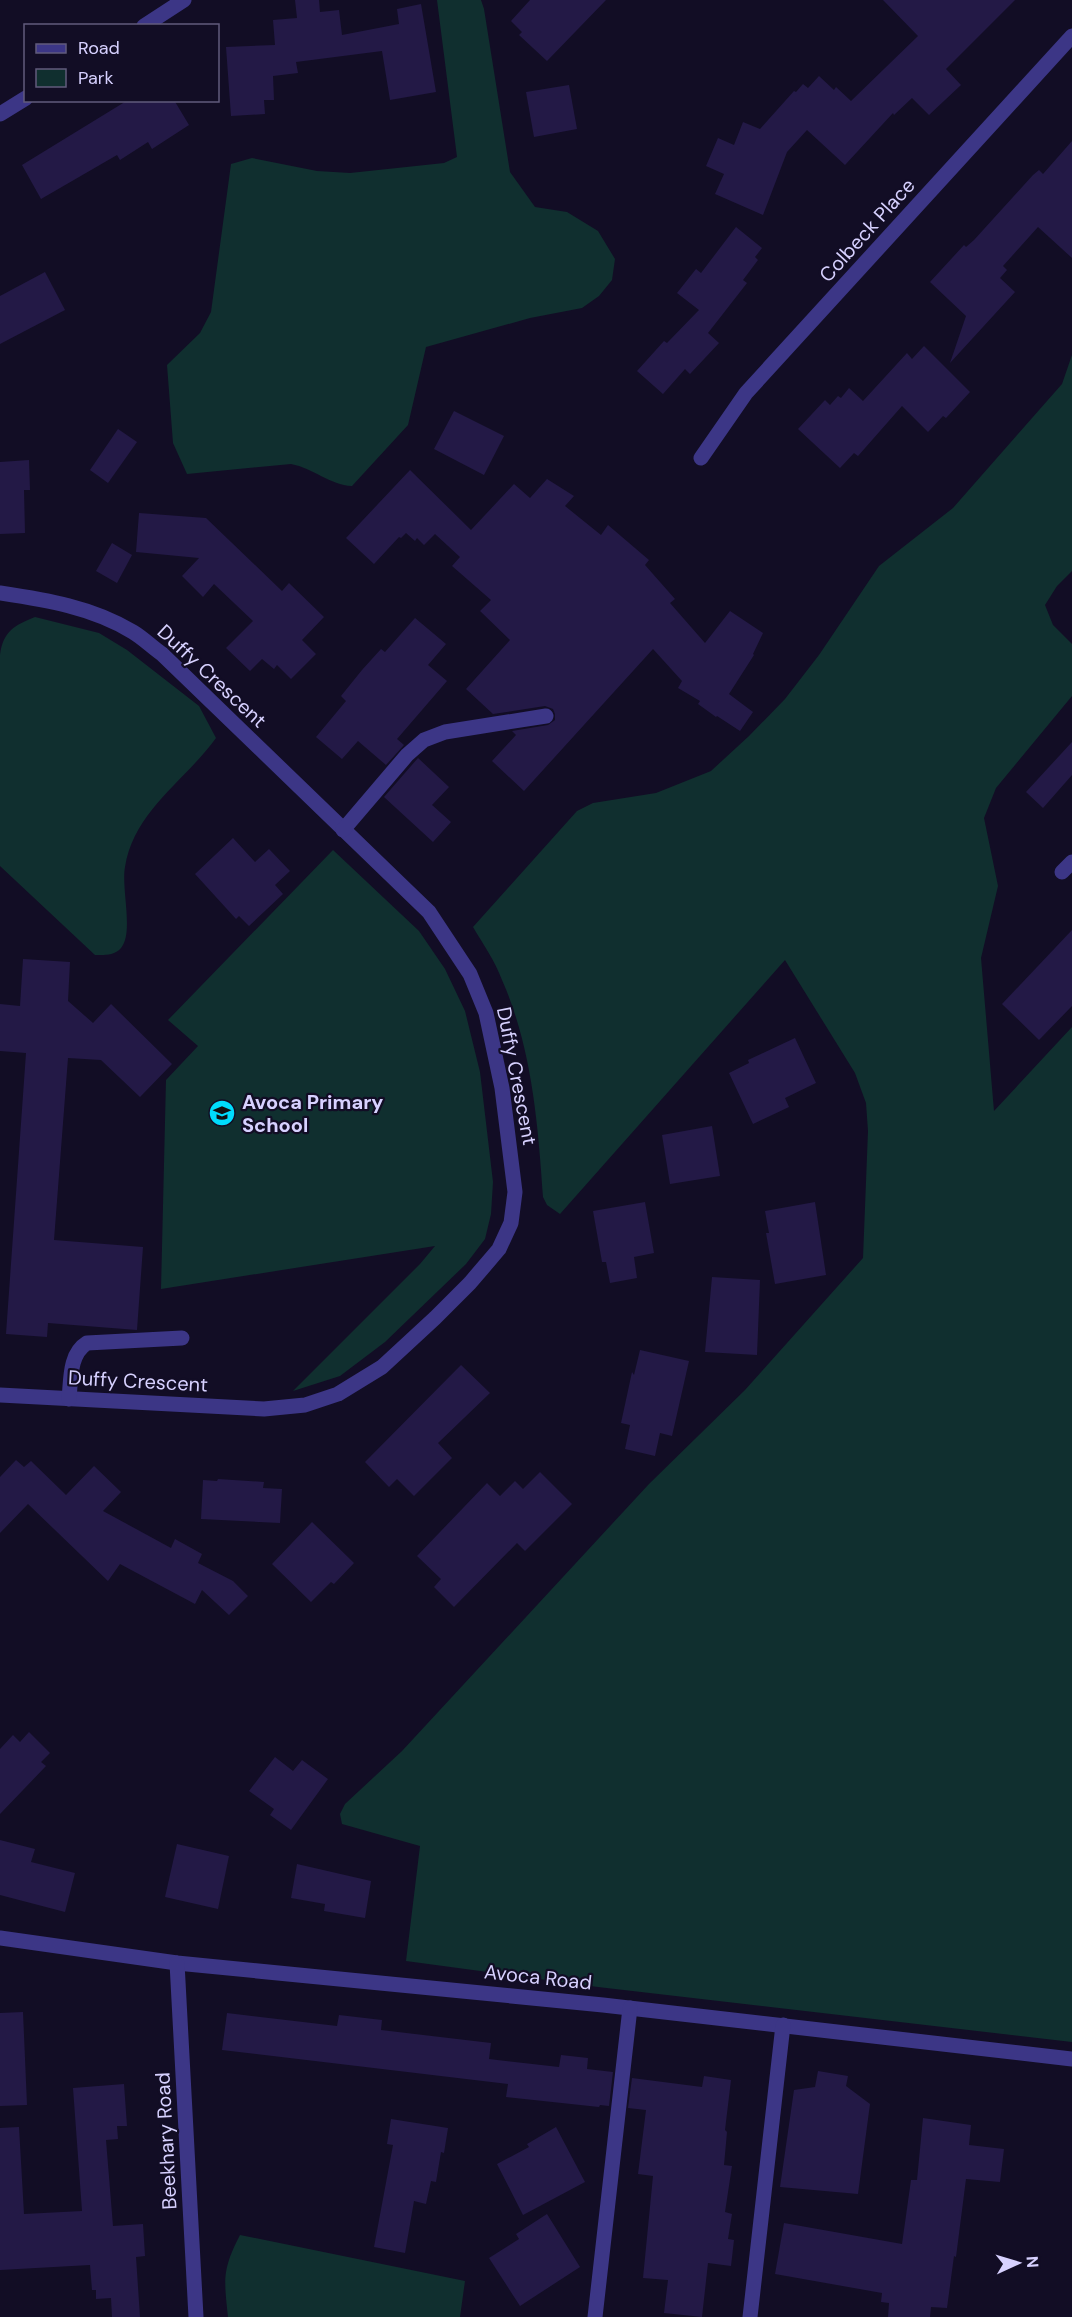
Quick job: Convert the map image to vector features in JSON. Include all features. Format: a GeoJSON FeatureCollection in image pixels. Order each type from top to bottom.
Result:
{"type":"FeatureCollection","features":[{"type":"Feature","properties":{"kind":"street"},"geometry":{"type":"LineString","coordinates":[[147,24],[184,0]]}},
{"type":"Feature","properties":{"kind":"street","name":"Colbeck Place"},"geometry":{"type":"LineString","coordinates":[[701,458],[746,393],[1072,36]]}},
{"type":"Feature","properties":{"kind":"street"},"geometry":{"type":"LineString","coordinates":[[0,114],[24,99]]}},
{"type":"Feature","properties":{"kind":"street","name":"Duffy Crescent"},"geometry":{"type":"LineString","coordinates":[[0,593],[57,602],[102,616],[133,632],[162,654],[429,912],[470,974],[486,1012],[502,1089],[515,1192],[511,1223],[499,1248],[470,1283],[382,1366],[338,1394],[305,1405],[264,1409],[0,1395]]}},
{"type":"Feature","properties":{"kind":"street"},"geometry":{"type":"LineString","coordinates":[[343,830],[407,755],[424,740],[445,732],[546,716]]}},
{"type":"Feature","properties":{"kind":"street"},"geometry":{"type":"LineString","coordinates":[[69,1399],[73,1363],[77,1352],[87,1343],[182,1338]]}},
{"type":"Feature","properties":{"kind":"street","name":"Avoca Road"},"geometry":{"type":"LineString","coordinates":[[0,1938],[177,1963],[630,2008],[1072,2058]]}},
{"type":"Feature","properties":{"kind":"street","name":"Beekhary Road"},"geometry":{"type":"LineString","coordinates":[[177,1963],[196,2317]]}},
{"type":"Feature","properties":{"kind":"street"},"geometry":{"type":"LineString","coordinates":[[595,2317],[630,2008]]}},
{"type":"Feature","properties":{"kind":"street"},"geometry":{"type":"LineString","coordinates":[[750,2317],[783,2025]]}},
{"type":"Feature","properties":{"kind":"green space"},"geometry":{"type":"Polygon","coordinates":[[[437,0],[481,0],[510,172],[535,207],[567,212],[598,231],[615,259],[612,280],[599,296],[582,308],[530,318],[426,347],[408,425],[352,486],[336,483],[291,464],[187,474],[173,443],[167,365],[200,333],[211,312],[231,164],[252,158],[317,171],[350,173],[444,163],[457,157],[437,0]]]}},
{"type":"Feature","properties":{"kind":"green space"},"geometry":{"type":"Polygon","coordinates":[[[1072,355],[1072,571],[1057,586],[1045,605],[1053,625],[1072,644],[1072,696],[996,788],[984,818],[998,886],[981,958],[994,1111],[1072,1027],[1072,2042],[598,1987],[406,1961],[420,1846],[342,1824],[340,1814],[345,1804],[402,1751],[649,1484],[745,1390],[863,1258],[868,1131],[866,1103],[855,1073],[785,960],[560,1214],[547,1205],[543,1197],[536,1114],[520,1032],[499,973],[473,927],[577,811],[593,803],[656,793],[711,771],[749,736],[785,699],[819,655],[879,566],[953,508],[1062,384],[1072,355]]]}},
{"type":"Feature","properties":{"kind":"green space"},"geometry":{"type":"Polygon","coordinates":[[[35,617],[99,633],[127,650],[199,706],[216,738],[150,813],[130,847],[124,876],[127,932],[121,948],[109,954],[95,955],[0,866],[0,655],[4,640],[11,630],[35,617]]]}},
{"type":"Feature","properties":{"kind":"green space"},"geometry":{"type":"Polygon","coordinates":[[[333,850],[419,931],[445,969],[465,1011],[480,1072],[493,1182],[491,1214],[485,1239],[466,1264],[385,1342],[340,1376],[293,1391],[420,1264],[435,1246],[161,1289],[166,1080],[198,1046],[168,1020],[333,850]]]}},
{"type":"Feature","properties":{"kind":"green space"},"geometry":{"type":"Polygon","coordinates":[[[240,2235],[465,2281],[460,2317],[228,2317],[227,2266],[240,2235]]]}},
{"type":"Feature","properties":{"kind":"building"},"geometry":{"type":"Polygon","coordinates":[[[295,0],[319,0],[320,12],[339,10],[342,35],[399,24],[397,9],[421,4],[436,92],[390,100],[382,51],[296,62],[298,73],[273,76],[274,100],[264,100],[265,114],[231,116],[226,47],[275,45],[273,20],[297,18],[295,0]]]}},
{"type":"Feature","properties":{"kind":"building"},"geometry":{"type":"Polygon","coordinates":[[[530,0],[606,0],[547,61],[519,35],[522,32],[511,21],[530,0]]]}},
{"type":"Feature","properties":{"kind":"building"},"geometry":{"type":"Polygon","coordinates":[[[883,0],[1015,0],[946,69],[961,85],[929,115],[912,98],[894,115],[893,113],[845,165],[807,130],[787,152],[763,215],[715,194],[724,174],[706,166],[718,138],[734,145],[743,122],[760,129],[794,91],[796,92],[803,84],[808,88],[819,76],[851,101],[918,36],[883,0]]]}},
{"type":"Feature","properties":{"kind":"building"},"geometry":{"type":"Polygon","coordinates":[[[569,85],[577,129],[534,137],[526,92],[569,85]]]}},
{"type":"Feature","properties":{"kind":"building"},"geometry":{"type":"Polygon","coordinates":[[[125,102],[175,102],[189,125],[152,149],[148,142],[120,160],[117,155],[41,199],[22,165],[125,102]]]}},
{"type":"Feature","properties":{"kind":"building"},"geometry":{"type":"Polygon","coordinates":[[[1072,141],[1072,258],[1038,227],[1003,266],[1007,270],[1000,278],[1015,292],[950,363],[966,316],[930,282],[964,245],[966,247],[974,240],[1033,175],[1039,170],[1043,174],[1072,141]]]}},
{"type":"Feature","properties":{"kind":"building"},"geometry":{"type":"Polygon","coordinates":[[[736,227],[762,248],[755,257],[758,260],[743,280],[747,283],[708,333],[719,343],[690,374],[685,369],[663,394],[637,371],[664,341],[667,343],[699,310],[677,293],[696,269],[701,273],[736,227]]]}},
{"type":"Feature","properties":{"kind":"building"},"geometry":{"type":"Polygon","coordinates":[[[45,272],[65,310],[0,344],[0,296],[45,272]]]}},
{"type":"Feature","properties":{"kind":"building"},"geometry":{"type":"Polygon","coordinates":[[[924,346],[970,392],[946,418],[943,416],[928,432],[902,406],[858,456],[854,453],[840,468],[798,429],[825,400],[830,405],[838,396],[841,398],[849,388],[863,401],[907,353],[912,359],[924,346]]]}},
{"type":"Feature","properties":{"kind":"building"},"geometry":{"type":"Polygon","coordinates":[[[454,411],[504,436],[484,475],[434,449],[454,411]]]}},
{"type":"Feature","properties":{"kind":"building"},"geometry":{"type":"Polygon","coordinates":[[[118,429],[137,442],[108,483],[90,470],[118,429]]]}},
{"type":"Feature","properties":{"kind":"building"},"geometry":{"type":"Polygon","coordinates":[[[29,460],[30,490],[24,490],[25,533],[0,534],[0,462],[29,460]]]}},
{"type":"Feature","properties":{"kind":"building"},"geometry":{"type":"Polygon","coordinates":[[[410,470],[471,530],[514,484],[530,498],[547,479],[574,496],[565,506],[601,535],[608,525],[649,560],[645,565],[675,599],[670,603],[705,643],[730,611],[763,633],[754,655],[729,694],[753,712],[740,731],[716,717],[698,704],[700,701],[678,688],[682,681],[653,649],[524,791],[492,761],[516,735],[512,731],[548,725],[555,720],[555,714],[553,709],[545,706],[493,714],[466,689],[510,640],[480,611],[491,600],[452,566],[460,557],[435,534],[424,545],[417,538],[415,541],[406,533],[401,538],[399,537],[374,564],[346,538],[410,470]]]}},
{"type":"Feature","properties":{"kind":"building"},"geometry":{"type":"Polygon","coordinates":[[[139,513],[206,518],[282,591],[289,583],[324,617],[302,640],[316,654],[291,679],[277,665],[274,669],[262,659],[250,671],[226,648],[253,621],[214,584],[203,597],[182,576],[199,558],[136,552],[139,513]]]}},
{"type":"Feature","properties":{"kind":"building"},"geometry":{"type":"Polygon","coordinates":[[[112,543],[132,555],[117,583],[96,571],[112,543]]]}},
{"type":"Feature","properties":{"kind":"building"},"geometry":{"type":"Polygon","coordinates":[[[415,618],[446,644],[428,665],[447,681],[397,739],[404,745],[386,765],[358,741],[342,759],[316,737],[346,701],[341,696],[362,670],[381,649],[385,652],[415,618]]]}},
{"type":"Feature","properties":{"kind":"building"},"geometry":{"type":"Polygon","coordinates":[[[1072,742],[1072,775],[1043,808],[1026,792],[1072,742]]]}},
{"type":"Feature","properties":{"kind":"building"},"geometry":{"type":"Polygon","coordinates":[[[418,758],[449,787],[432,805],[451,822],[433,842],[384,797],[418,758]]]}},
{"type":"Feature","properties":{"kind":"building"},"geometry":{"type":"Polygon","coordinates":[[[233,838],[255,862],[269,849],[290,871],[275,885],[283,894],[249,926],[239,916],[236,919],[195,874],[233,838]]]}},
{"type":"Feature","properties":{"kind":"building"},"geometry":{"type":"Polygon","coordinates":[[[1072,930],[1072,1006],[1039,1040],[1002,1004],[1072,930]]]}},
{"type":"Feature","properties":{"kind":"building"},"geometry":{"type":"Polygon","coordinates":[[[23,959],[70,962],[68,1001],[93,1023],[111,1004],[172,1064],[140,1097],[101,1060],[68,1058],[54,1240],[143,1247],[137,1330],[48,1323],[47,1337],[6,1334],[26,1053],[0,1051],[0,1004],[20,1006],[23,959]]]}},
{"type":"Feature","properties":{"kind":"building"},"geometry":{"type":"Polygon","coordinates":[[[795,1038],[816,1083],[785,1098],[789,1107],[753,1124],[729,1073],[749,1063],[748,1060],[795,1038]]]}},
{"type":"Feature","properties":{"kind":"building"},"geometry":{"type":"Polygon","coordinates":[[[712,1126],[720,1176],[670,1184],[662,1135],[712,1126]]]}},
{"type":"Feature","properties":{"kind":"building"},"geometry":{"type":"Polygon","coordinates":[[[645,1202],[654,1253],[634,1257],[637,1278],[610,1283],[606,1262],[602,1262],[593,1211],[645,1202]]]}},
{"type":"Feature","properties":{"kind":"building"},"geometry":{"type":"Polygon","coordinates":[[[815,1202],[826,1275],[775,1284],[766,1233],[769,1233],[765,1211],[815,1202]]]}},
{"type":"Feature","properties":{"kind":"building"},"geometry":{"type":"Polygon","coordinates":[[[712,1277],[760,1280],[757,1355],[705,1352],[712,1277]]]}},
{"type":"Feature","properties":{"kind":"building"},"geometry":{"type":"Polygon","coordinates":[[[640,1350],[689,1361],[672,1436],[660,1433],[655,1456],[625,1449],[630,1425],[621,1423],[632,1372],[634,1375],[640,1350]]]}},
{"type":"Feature","properties":{"kind":"building"},"geometry":{"type":"Polygon","coordinates":[[[461,1365],[490,1393],[438,1443],[452,1458],[414,1496],[397,1479],[389,1487],[365,1462],[461,1365]]]}},
{"type":"Feature","properties":{"kind":"building"},"geometry":{"type":"Polygon","coordinates":[[[16,1460],[24,1467],[31,1461],[66,1495],[94,1466],[121,1492],[103,1511],[171,1548],[175,1539],[202,1554],[198,1563],[233,1581],[248,1596],[229,1615],[202,1590],[195,1604],[120,1564],[108,1581],[28,1504],[0,1533],[0,1477],[16,1460]]]}},
{"type":"Feature","properties":{"kind":"building"},"geometry":{"type":"Polygon","coordinates":[[[540,1472],[572,1504],[525,1551],[517,1543],[454,1607],[434,1587],[441,1579],[417,1556],[487,1483],[500,1496],[515,1481],[523,1489],[540,1472]]]}},
{"type":"Feature","properties":{"kind":"building"},"geometry":{"type":"Polygon","coordinates":[[[218,1479],[264,1482],[263,1488],[282,1489],[280,1523],[201,1519],[203,1480],[217,1481],[218,1479]]]}},
{"type":"Feature","properties":{"kind":"building"},"geometry":{"type":"Polygon","coordinates":[[[312,1522],[354,1563],[334,1584],[331,1582],[311,1602],[272,1564],[312,1522]]]}},
{"type":"Feature","properties":{"kind":"building"},"geometry":{"type":"Polygon","coordinates":[[[29,1732],[50,1753],[41,1762],[46,1766],[0,1814],[0,1749],[13,1735],[20,1742],[29,1732]]]}},
{"type":"Feature","properties":{"kind":"building"},"geometry":{"type":"Polygon","coordinates":[[[275,1757],[293,1771],[302,1760],[328,1779],[291,1830],[270,1815],[274,1809],[249,1791],[275,1757]]]}},
{"type":"Feature","properties":{"kind":"building"},"geometry":{"type":"Polygon","coordinates":[[[0,1840],[35,1849],[31,1862],[75,1873],[65,1912],[0,1895],[0,1840]]]}},
{"type":"Feature","properties":{"kind":"building"},"geometry":{"type":"Polygon","coordinates":[[[177,1844],[229,1856],[218,1909],[165,1897],[177,1844]]]}},
{"type":"Feature","properties":{"kind":"building"},"geometry":{"type":"Polygon","coordinates":[[[297,1864],[371,1881],[365,1918],[324,1911],[325,1904],[291,1898],[297,1864]]]}},
{"type":"Feature","properties":{"kind":"building"},"geometry":{"type":"Polygon","coordinates":[[[23,2012],[27,2105],[0,2106],[0,2013],[23,2012]]]}},
{"type":"Feature","properties":{"kind":"building"},"geometry":{"type":"Polygon","coordinates":[[[227,2013],[337,2026],[339,2015],[382,2020],[381,2030],[491,2043],[489,2059],[559,2067],[561,2055],[588,2058],[587,2069],[613,2072],[609,2106],[600,2105],[599,2107],[506,2097],[508,2084],[222,2050],[227,2013]]]}},
{"type":"Feature","properties":{"kind":"building"},"geometry":{"type":"Polygon","coordinates":[[[818,2071],[848,2076],[846,2086],[870,2104],[858,2194],[780,2187],[794,2090],[815,2087],[818,2071]]]}},
{"type":"Feature","properties":{"kind":"building"},"geometry":{"type":"Polygon","coordinates":[[[704,2076],[731,2080],[725,2130],[727,2132],[724,2165],[732,2166],[725,2212],[732,2214],[728,2239],[734,2240],[731,2266],[708,2263],[702,2317],[664,2313],[668,2280],[643,2278],[653,2176],[638,2174],[646,2110],[628,2108],[632,2078],[702,2087],[704,2076]]]}},
{"type":"Feature","properties":{"kind":"building"},"geometry":{"type":"Polygon","coordinates":[[[124,2084],[127,2126],[117,2126],[118,2139],[106,2140],[113,2226],[143,2224],[145,2256],[136,2257],[140,2317],[112,2317],[111,2298],[96,2299],[96,2290],[92,2290],[90,2265],[0,2270],[0,2128],[19,2127],[24,2214],[82,2211],[73,2088],[124,2084]]]}},
{"type":"Feature","properties":{"kind":"building"},"geometry":{"type":"Polygon","coordinates":[[[923,2118],[971,2125],[969,2145],[1004,2149],[1000,2182],[966,2179],[947,2308],[931,2307],[930,2317],[888,2317],[889,2303],[881,2302],[882,2293],[775,2274],[784,2223],[902,2244],[911,2180],[917,2180],[923,2118]]]}},
{"type":"Feature","properties":{"kind":"building"},"geometry":{"type":"Polygon","coordinates":[[[391,2119],[448,2128],[436,2182],[431,2181],[426,2204],[414,2201],[405,2253],[374,2247],[393,2145],[387,2144],[391,2119]]]}},
{"type":"Feature","properties":{"kind":"building"},"geometry":{"type":"Polygon","coordinates":[[[556,2127],[585,2182],[523,2215],[497,2164],[529,2147],[527,2144],[556,2127]]]}},
{"type":"Feature","properties":{"kind":"building"},"geometry":{"type":"Polygon","coordinates":[[[547,2214],[580,2267],[520,2306],[489,2258],[519,2239],[516,2234],[547,2214]]]}},
{"type":"Feature","properties":{"kind":"place","name":"Avoca Primary School"},"geometry":{"type":"Point","coordinates":[222,1113]}}]}
